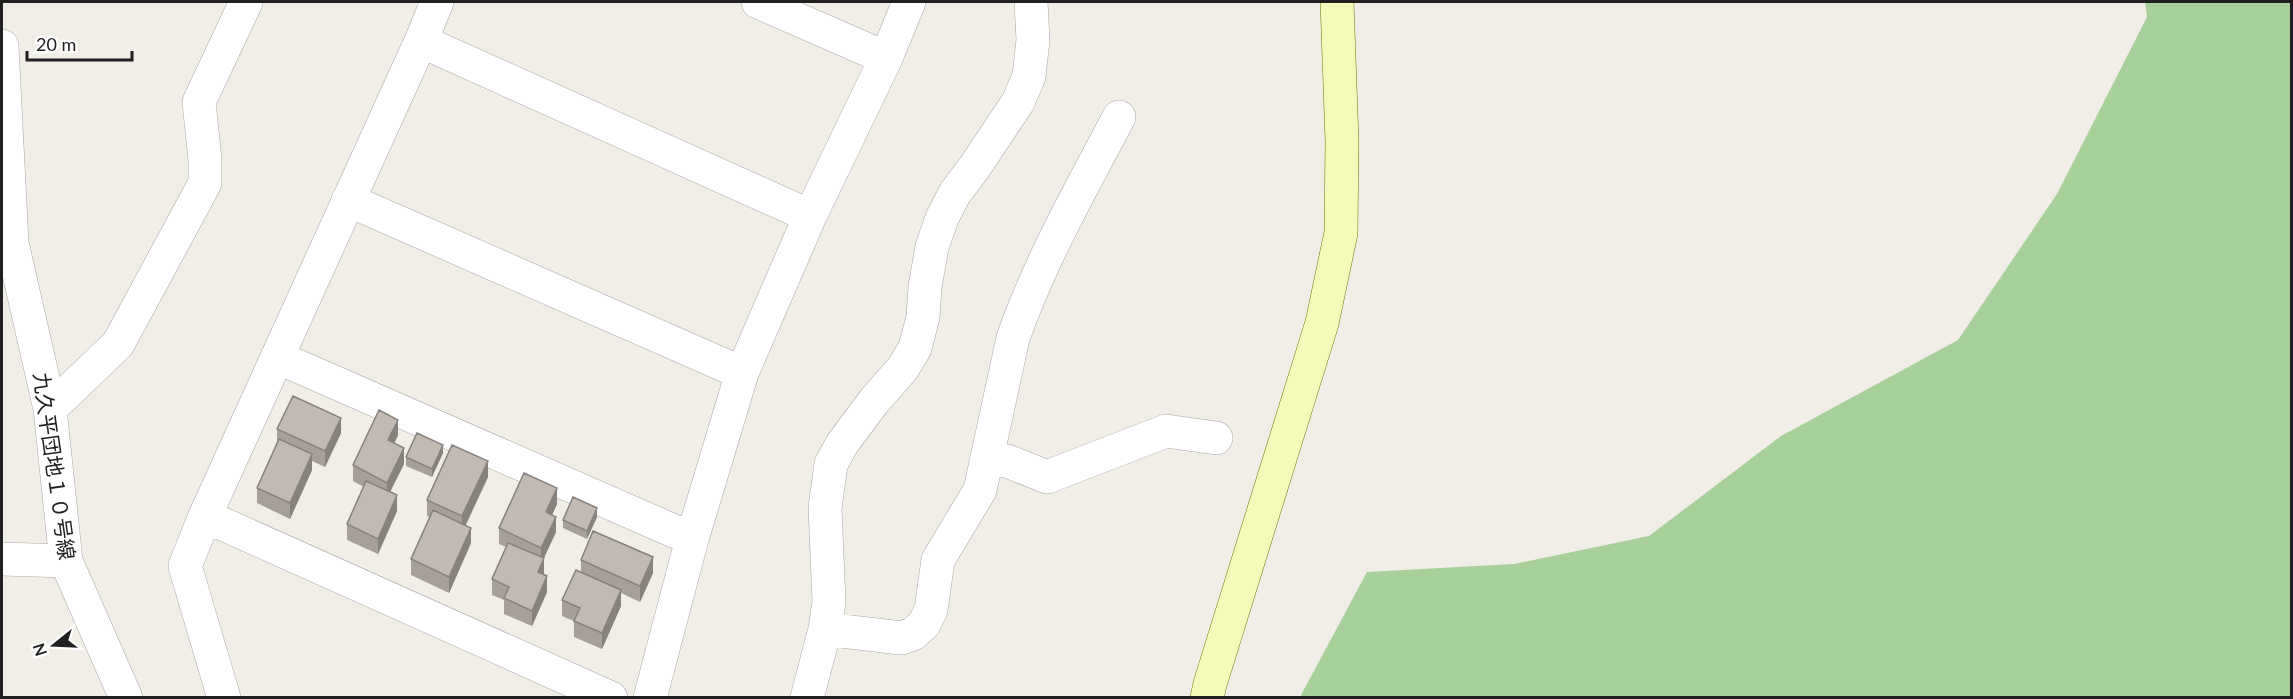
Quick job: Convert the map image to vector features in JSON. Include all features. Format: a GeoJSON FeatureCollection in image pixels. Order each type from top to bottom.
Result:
{"type":"FeatureCollection","features":[{"type":"Feature","properties":{"kind":"street"},"geometry":{"type":"LineString","coordinates":[[50,409],[118,344],[205,183],[199,102],[246,2]]}},
{"type":"Feature","properties":{"kind":"street"},"geometry":{"type":"LineString","coordinates":[[224,698],[185,566],[437,2]]}},
{"type":"Feature","properties":{"kind":"street"},"geometry":{"type":"LineString","coordinates":[[758,2],[886,58]]}},
{"type":"Feature","properties":{"kind":"street"},"geometry":{"type":"LineString","coordinates":[[650,698],[692,539],[742,373],[810,216],[886,58],[909,2]]}},
{"type":"Feature","properties":{"kind":"street"},"geometry":{"type":"LineString","coordinates":[[1207,698],[1322,323],[1341,233],[1342,141],[1337,2]]}},
{"type":"Feature","properties":{"kind":"street"},"geometry":{"type":"LineString","coordinates":[[807,698],[825,629],[829,602],[825,508],[831,464],[842,444],[874,401],[903,368],[915,348],[923,317],[925,287],[932,247],[942,218],[955,193],[1018,102],[1029,76],[1038,8]]}},
{"type":"Feature","properties":{"kind":"street"},"geometry":{"type":"LineString","coordinates":[[421,41],[810,216]]}},
{"type":"Feature","properties":{"kind":"street","name":"九久平団地１０号線"},"geometry":{"type":"LineString","coordinates":[[2,46],[7,230],[12,243],[50,409],[66,561],[126,698]]}},
{"type":"Feature","properties":{"kind":"street"},"geometry":{"type":"LineString","coordinates":[[825,629],[901,638],[913,634],[924,624],[931,610],[938,560],[980,490],[1012,338],[1020,316],[1060,229],[1119,117]]}},
{"type":"Feature","properties":{"kind":"street"},"geometry":{"type":"LineString","coordinates":[[348,200],[742,373]]}},
{"type":"Feature","properties":{"kind":"street"},"geometry":{"type":"LineString","coordinates":[[277,357],[692,539]]}},
{"type":"Feature","properties":{"kind":"street"},"geometry":{"type":"LineString","coordinates":[[988,459],[1007,461],[1047,477],[1166,431],[1216,438]]}},
{"type":"Feature","properties":{"kind":"street"},"geometry":{"type":"LineString","coordinates":[[206,516],[611,698]]}},
{"type":"Feature","properties":{"kind":"street"},"geometry":{"type":"LineString","coordinates":[[2,559],[66,561]]}},
{"type":"Feature","properties":{"kind":"green space"},"geometry":{"type":"Polygon","coordinates":[[[2145,2],[2291,2],[2291,697],[1300,697],[1367,572],[1514,564],[1649,536],[1781,436],[1958,340],[2057,194],[2147,17],[2145,2]]]}},
{"type":"Feature","properties":{"kind":"building"},"geometry":{"type":"Polygon","coordinates":[[[293,396],[341,418],[325,451],[277,429],[293,396]]]}},
{"type":"Feature","properties":{"kind":"building"},"geometry":{"type":"Polygon","coordinates":[[[379,410],[398,420],[388,440],[404,448],[387,483],[353,465],[379,410]]]}},
{"type":"Feature","properties":{"kind":"building"},"geometry":{"type":"Polygon","coordinates":[[[417,433],[443,445],[432,469],[406,457],[417,433]]]}},
{"type":"Feature","properties":{"kind":"building"},"geometry":{"type":"Polygon","coordinates":[[[279,439],[312,454],[290,503],[257,488],[279,439]]]}},
{"type":"Feature","properties":{"kind":"building"},"geometry":{"type":"Polygon","coordinates":[[[452,445],[488,461],[462,516],[427,500],[452,445]]]}},
{"type":"Feature","properties":{"kind":"building"},"geometry":{"type":"Polygon","coordinates":[[[524,473],[557,488],[546,512],[556,517],[541,548],[499,528],[524,473]]]}},
{"type":"Feature","properties":{"kind":"building"},"geometry":{"type":"Polygon","coordinates":[[[366,481],[397,495],[378,539],[347,524],[366,481]]]}},
{"type":"Feature","properties":{"kind":"building"},"geometry":{"type":"Polygon","coordinates":[[[573,497],[597,508],[587,531],[563,520],[573,497]]]}},
{"type":"Feature","properties":{"kind":"building"},"geometry":{"type":"Polygon","coordinates":[[[433,510],[471,528],[449,577],[411,559],[433,510]]]}},
{"type":"Feature","properties":{"kind":"building"},"geometry":{"type":"Polygon","coordinates":[[[593,531],[653,557],[640,586],[581,560],[593,531]]]}},
{"type":"Feature","properties":{"kind":"building"},"geometry":{"type":"Polygon","coordinates":[[[508,543],[544,558],[538,572],[547,576],[532,611],[504,598],[509,587],[492,579],[508,543]]]}},
{"type":"Feature","properties":{"kind":"building"},"geometry":{"type":"Polygon","coordinates":[[[576,570],[621,590],[602,633],[574,621],[580,608],[562,600],[576,570]]]}}]}
